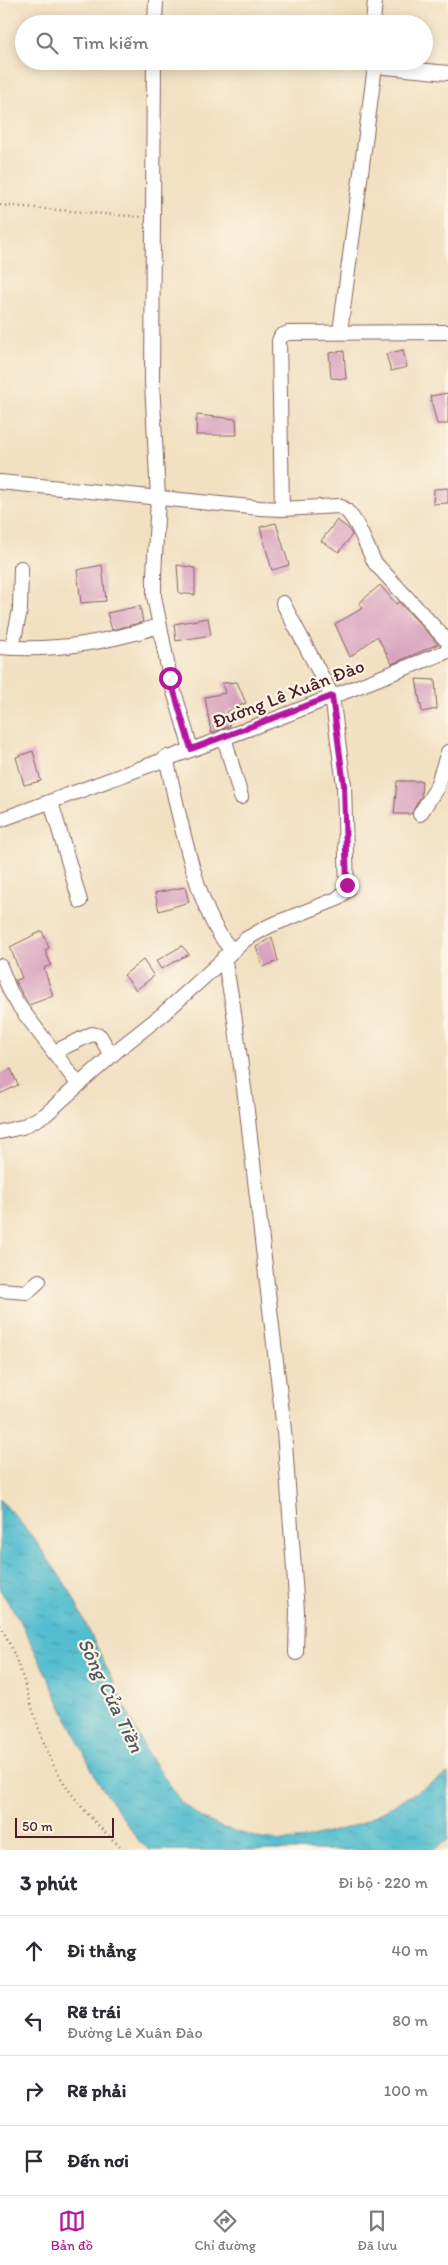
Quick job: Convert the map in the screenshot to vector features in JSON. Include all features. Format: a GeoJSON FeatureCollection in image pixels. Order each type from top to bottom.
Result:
{"type":"FeatureCollection","features":[{"type":"Feature","properties":{"kind":"street"},"geometry":{"type":"LineString","coordinates":[[155,15],[156,0]]}},
{"type":"Feature","properties":{"kind":"street"},"geometry":{"type":"LineString","coordinates":[[374,15],[375,0]]}},
{"type":"Feature","properties":{"kind":"street"},"geometry":{"type":"LineString","coordinates":[[154,70],[152,381],[158,498],[154,575],[159,626],[170,678],[191,749]]}},
{"type":"Feature","properties":{"kind":"street"},"geometry":{"type":"LineString","coordinates":[[340,332],[373,70]]}},
{"type":"Feature","properties":{"kind":"street"},"geometry":{"type":"LineString","coordinates":[[423,70],[448,73]]}},
{"type":"Feature","properties":{"kind":"street"},"geometry":{"type":"LineString","coordinates":[[282,509],[280,338],[288,333],[448,332]]}},
{"type":"Feature","properties":{"kind":"street"},"geometry":{"type":"LineString","coordinates":[[0,482],[282,509],[339,506],[345,508],[354,518],[366,548],[375,563],[448,642]]}},
{"type":"Feature","properties":{"kind":"street"},"geometry":{"type":"LineString","coordinates":[[21,568],[20,610],[6,648],[61,648],[122,637],[159,626]]}},
{"type":"Feature","properties":{"kind":"street"},"geometry":{"type":"LineString","coordinates":[[0,1132],[22,1127],[35,1121],[112,1055],[164,1014],[228,954],[261,930],[337,899],[347,890],[344,785],[332,696],[284,603]]}},
{"type":"Feature","properties":{"kind":"street","name":"Đường Lê Xuân Đào"},"geometry":{"type":"LineString","coordinates":[[0,820],[448,651]]}},
{"type":"Feature","properties":{"kind":"street"},"geometry":{"type":"LineString","coordinates":[[224,737],[241,797]]}},
{"type":"Feature","properties":{"kind":"street"},"geometry":{"type":"LineString","coordinates":[[420,814],[436,789],[448,752]]}},
{"type":"Feature","properties":{"kind":"street"},"geometry":{"type":"LineString","coordinates":[[166,757],[197,882],[228,954],[284,1430],[297,1611],[296,1653]]}},
{"type":"Feature","properties":{"kind":"street"},"geometry":{"type":"LineString","coordinates":[[51,802],[80,901]]}},
{"type":"Feature","properties":{"kind":"street"},"geometry":{"type":"LineString","coordinates":[[0,966],[4,979],[19,1006],[78,1084]]}},
{"type":"Feature","properties":{"kind":"street"},"geometry":{"type":"LineString","coordinates":[[54,1052],[82,1037],[92,1034],[100,1036],[112,1055]]}},
{"type":"Feature","properties":{"kind":"street"},"geometry":{"type":"LineString","coordinates":[[0,1290],[27,1292],[39,1281]]}},
{"type":"Feature","properties":{"kind":"path"},"geometry":{"type":"LineString","coordinates":[[0,206],[152,218]]}},
{"type":"Feature","properties":{"kind":"path"},"geometry":{"type":"LineString","coordinates":[[0,1625],[13,1648],[50,1758],[83,1810],[124,1850]]}},
{"type":"Feature","properties":{"kind":"water","name":"Sông Cửa Tiền"},"geometry":{"type":"Polygon","coordinates":[[[0,1499],[32,1536],[70,1591],[146,1751],[181,1802],[201,1818],[221,1827],[262,1839],[286,1841],[305,1839],[360,1824],[448,1774],[448,1840],[431,1850],[150,1850],[139,1841],[97,1780],[20,1620],[0,1590],[0,1499]]]}},
{"type":"Feature","properties":{"kind":"building"},"geometry":{"type":"Polygon","coordinates":[[[403,350],[407,367],[391,371],[386,354],[403,350]]]}},
{"type":"Feature","properties":{"kind":"building"},"geometry":{"type":"Polygon","coordinates":[[[344,351],[346,379],[331,378],[329,353],[344,351]]]}},
{"type":"Feature","properties":{"kind":"building"},"geometry":{"type":"Polygon","coordinates":[[[448,393],[448,424],[437,424],[430,396],[448,393]]]}},
{"type":"Feature","properties":{"kind":"building"},"geometry":{"type":"Polygon","coordinates":[[[197,415],[236,419],[237,435],[196,435],[197,415]]]}},
{"type":"Feature","properties":{"kind":"building"},"geometry":{"type":"Polygon","coordinates":[[[448,488],[448,503],[433,504],[434,489],[448,488]]]}},
{"type":"Feature","properties":{"kind":"building"},"geometry":{"type":"Polygon","coordinates":[[[337,520],[348,528],[352,535],[339,552],[321,541],[337,520]]]}},
{"type":"Feature","properties":{"kind":"building"},"geometry":{"type":"Polygon","coordinates":[[[276,523],[289,565],[272,570],[260,527],[276,523]]]}},
{"type":"Feature","properties":{"kind":"building"},"geometry":{"type":"Polygon","coordinates":[[[102,565],[106,601],[81,603],[77,570],[102,565]]]}},
{"type":"Feature","properties":{"kind":"building"},"geometry":{"type":"Polygon","coordinates":[[[177,565],[195,568],[195,595],[179,593],[177,565]]]}},
{"type":"Feature","properties":{"kind":"building"},"geometry":{"type":"Polygon","coordinates":[[[380,585],[396,604],[399,602],[438,644],[392,664],[377,636],[350,657],[335,624],[363,608],[359,603],[380,585]]]}},
{"type":"Feature","properties":{"kind":"building"},"geometry":{"type":"Polygon","coordinates":[[[140,606],[143,622],[112,630],[107,613],[140,606]]]}},
{"type":"Feature","properties":{"kind":"building"},"geometry":{"type":"Polygon","coordinates":[[[208,618],[211,635],[176,641],[174,624],[208,618]]]}},
{"type":"Feature","properties":{"kind":"building"},"geometry":{"type":"Polygon","coordinates":[[[416,679],[435,680],[437,709],[422,712],[416,679]]]}},
{"type":"Feature","properties":{"kind":"building"},"geometry":{"type":"Polygon","coordinates":[[[237,682],[246,703],[226,712],[230,726],[211,733],[205,697],[225,693],[222,683],[237,682]]]}},
{"type":"Feature","properties":{"kind":"building"},"geometry":{"type":"Polygon","coordinates":[[[33,751],[41,781],[24,785],[16,757],[33,751]]]}},
{"type":"Feature","properties":{"kind":"building"},"geometry":{"type":"Polygon","coordinates":[[[397,781],[422,781],[421,796],[411,814],[394,814],[397,781]]]}},
{"type":"Feature","properties":{"kind":"building"},"geometry":{"type":"Polygon","coordinates":[[[185,887],[189,902],[159,911],[155,893],[185,887]]]}},
{"type":"Feature","properties":{"kind":"building"},"geometry":{"type":"Polygon","coordinates":[[[42,931],[49,948],[45,950],[51,965],[44,968],[53,996],[29,1005],[15,981],[22,978],[10,947],[42,931]]]}},
{"type":"Feature","properties":{"kind":"building"},"geometry":{"type":"Polygon","coordinates":[[[272,937],[278,961],[263,967],[256,947],[272,937]]]}},
{"type":"Feature","properties":{"kind":"building"},"geometry":{"type":"Polygon","coordinates":[[[182,946],[189,954],[161,969],[156,961],[182,946]]]}},
{"type":"Feature","properties":{"kind":"building"},"geometry":{"type":"Polygon","coordinates":[[[143,960],[154,976],[136,990],[124,975],[143,960]]]}},
{"type":"Feature","properties":{"kind":"building"},"geometry":{"type":"Polygon","coordinates":[[[11,1069],[18,1085],[0,1094],[0,1074],[11,1069]]]}},
{"type":"Feature","properties":{"kind":"route"},"geometry":{"type":"LineString","coordinates":[[170,678],[191,749],[278,718],[332,696],[344,785],[347,885]]}}]}
